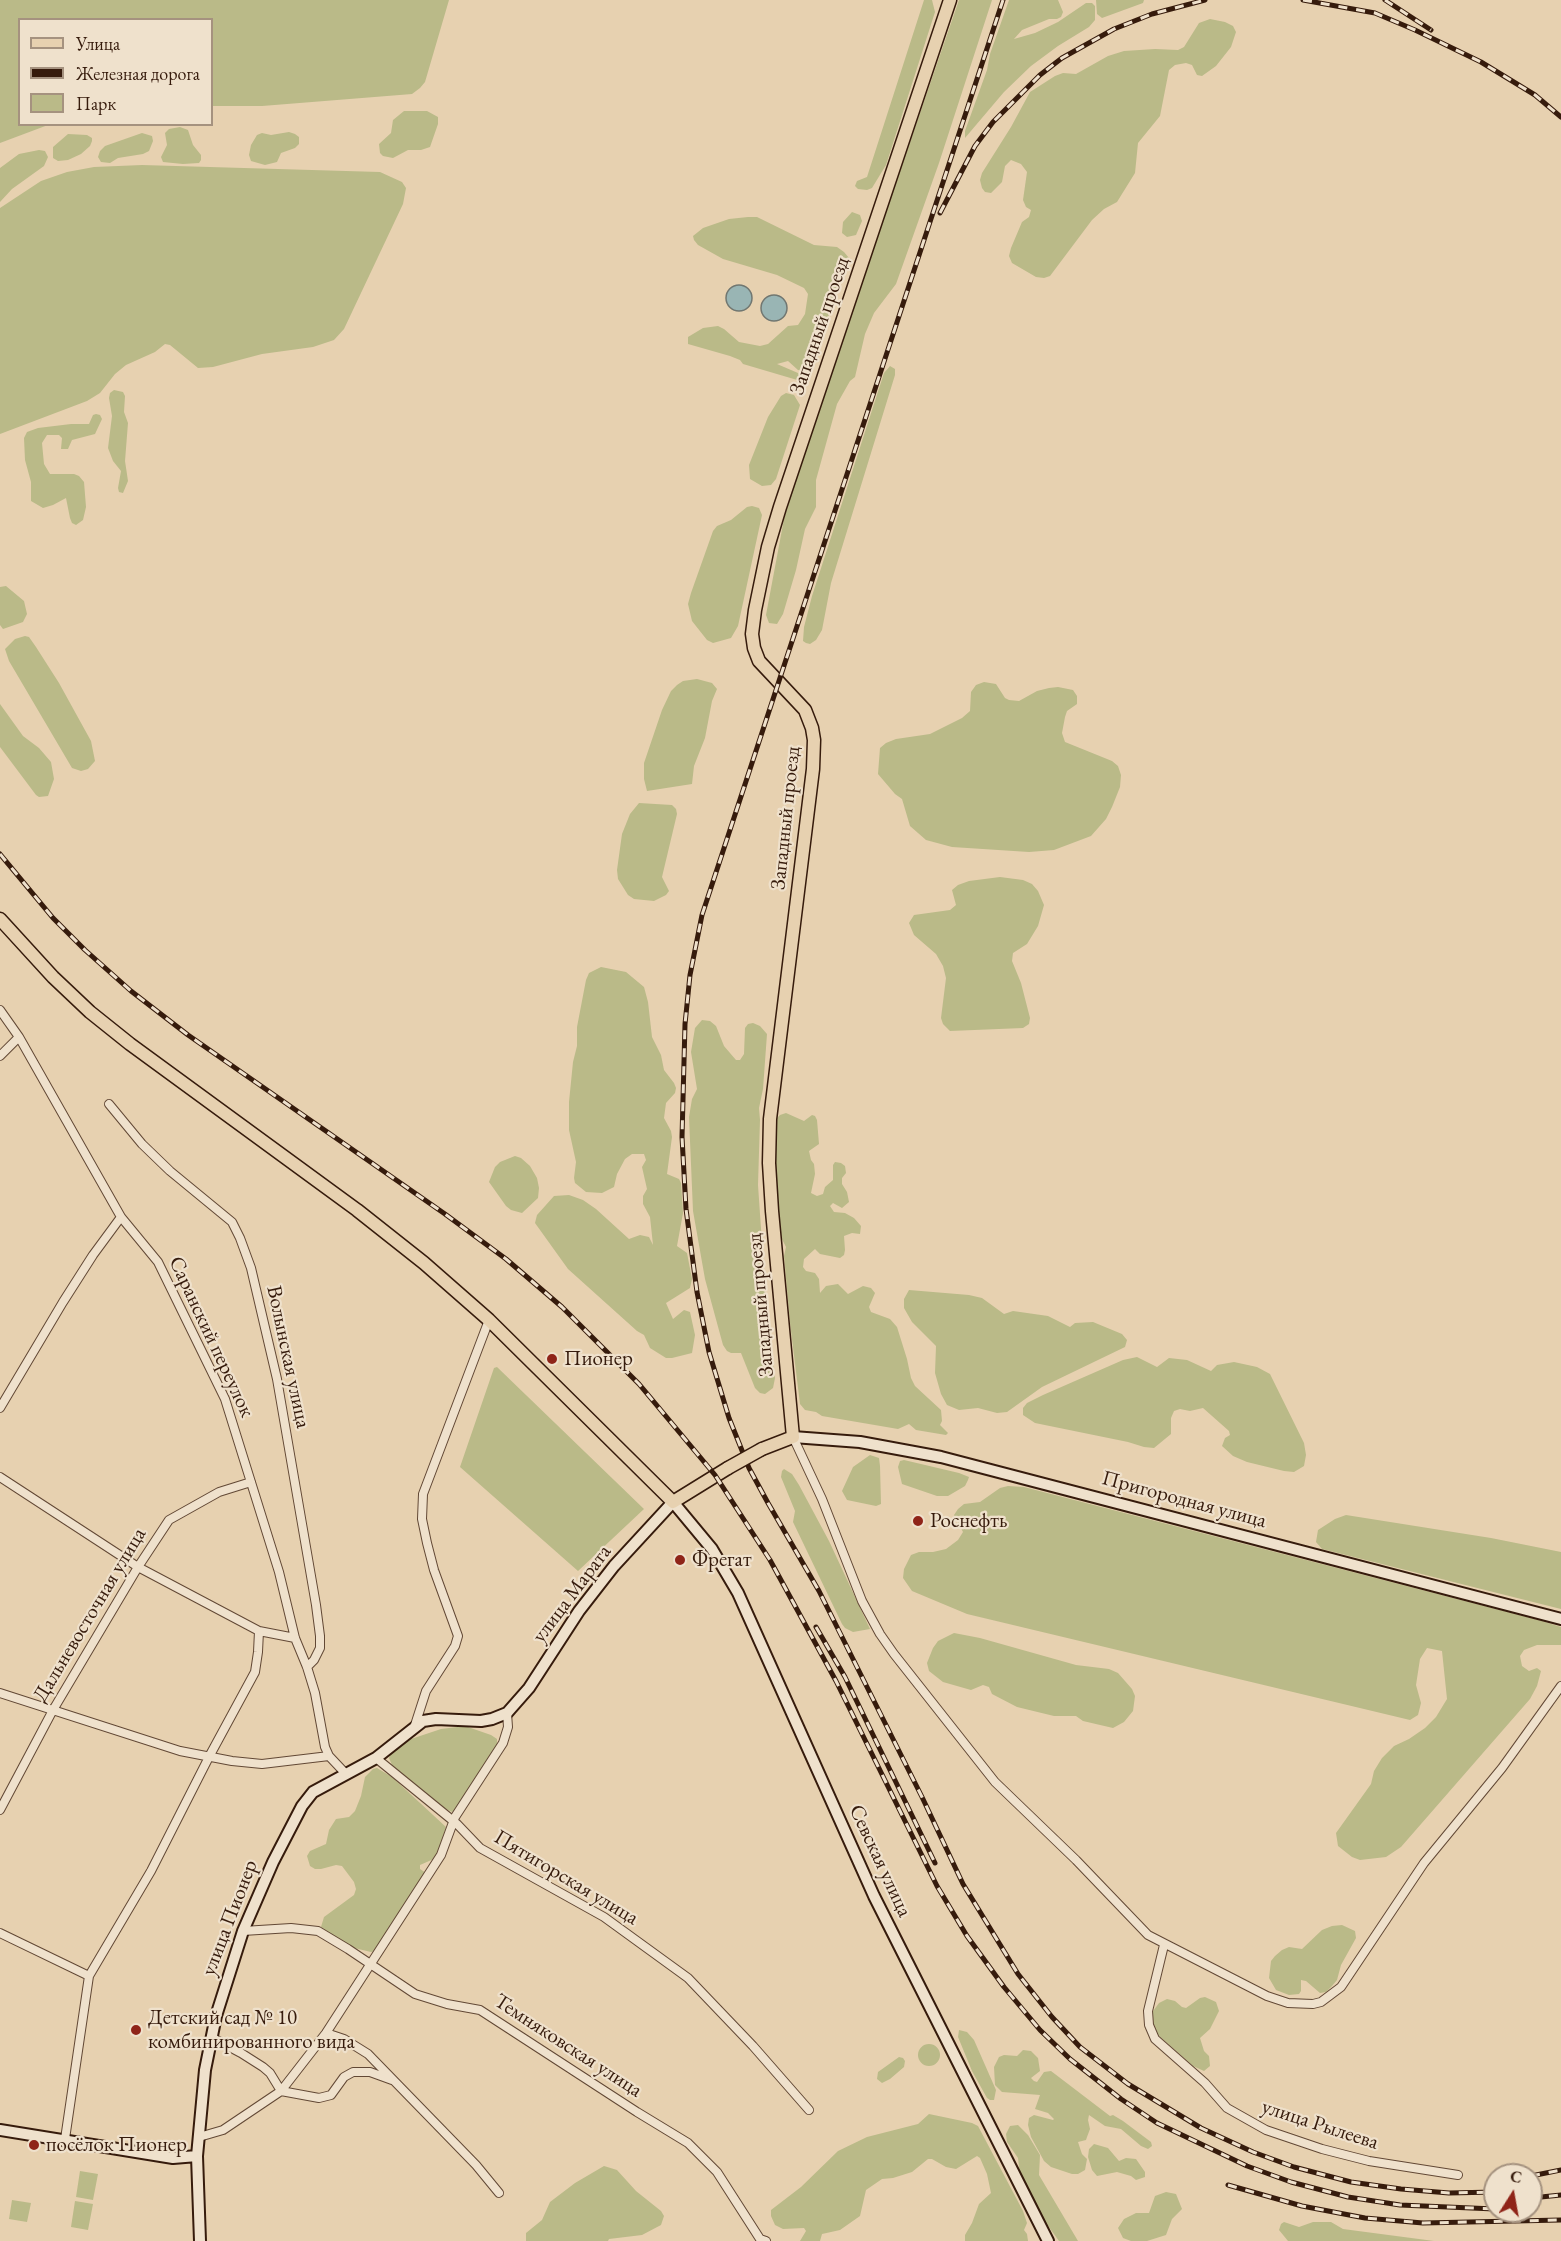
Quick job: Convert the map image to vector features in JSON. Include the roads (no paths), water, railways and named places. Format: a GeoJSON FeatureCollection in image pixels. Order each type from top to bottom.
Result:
{"type":"FeatureCollection","features":[{"type":"Feature","properties":{"kind":"main road","name":"Западный проезд"},"geometry":{"type":"LineString","coordinates":[[793,1437],[772,1210],[769,1163],[770,1119],[813,770],[814,740],[805,710],[759,661],[752,634],[754,610],[768,547],[782,502],[950,0]]}},
{"type":"Feature","properties":{"kind":"main road"},"geometry":{"type":"LineString","coordinates":[[0,919],[53,977],[90,1012],[130,1044],[357,1210],[489,1320],[674,1502],[762,1449],[793,1437]]}},
{"type":"Feature","properties":{"kind":"street","name":"Саранский переулок"},"geometry":{"type":"LineString","coordinates":[[0,1010],[19,1037],[121,1217],[158,1262],[225,1399],[279,1572],[295,1638],[315,1694],[324,1747],[329,1756],[346,1774]]}},
{"type":"Feature","properties":{"kind":"street"},"geometry":{"type":"LineString","coordinates":[[0,1056],[19,1037]]}},
{"type":"Feature","properties":{"kind":"street","name":"Волынская улица"},"geometry":{"type":"LineString","coordinates":[[110,1104],[170,1171],[232,1222],[240,1238],[250,1269],[277,1379],[316,1605],[320,1648],[314,1660],[307,1667]]}},
{"type":"Feature","properties":{"kind":"street"},"geometry":{"type":"LineString","coordinates":[[0,1408],[3,1394],[93,1255],[121,1217]]}},
{"type":"Feature","properties":{"kind":"street"},"geometry":{"type":"LineString","coordinates":[[415,1725],[426,1691],[455,1646],[458,1636],[434,1570],[427,1543],[422,1518],[423,1494],[489,1320]]}},
{"type":"Feature","properties":{"kind":"street","name":"Пригородная улица"},"geometry":{"type":"LineString","coordinates":[[793,1437],[860,1442],[940,1457],[1561,1619]]}},
{"type":"Feature","properties":{"kind":"street"},"geometry":{"type":"LineString","coordinates":[[793,1437],[822,1499],[862,1601],[894,1654],[995,1782],[1076,1860],[1136,1925],[1164,1945],[1267,1996],[1288,2002],[1313,2004],[1328,1997],[1341,1987],[1424,1863],[1502,1768],[1561,1686]]}},
{"type":"Feature","properties":{"kind":"street"},"geometry":{"type":"LineString","coordinates":[[0,1477],[138,1567],[259,1631],[295,1638]]}},
{"type":"Feature","properties":{"kind":"street","name":"Дальневосточная улица"},"geometry":{"type":"LineString","coordinates":[[0,1810],[53,1710],[138,1567],[169,1520],[219,1492],[251,1482]]}},
{"type":"Feature","properties":{"kind":"street","name":"улица Марата"},"geometry":{"type":"LineString","coordinates":[[507,1713],[529,1688],[579,1611],[614,1566],[674,1502]]}},
{"type":"Feature","properties":{"kind":"street","name":"Севская улица"},"geometry":{"type":"LineString","coordinates":[[674,1502],[722,1563],[743,1603],[874,1896],[970,2091],[1048,2241]]}},
{"type":"Feature","properties":{"kind":"street"},"geometry":{"type":"LineString","coordinates":[[65,2139],[89,1976],[151,1871],[255,1672],[259,1631]]}},
{"type":"Feature","properties":{"kind":"street"},"geometry":{"type":"LineString","coordinates":[[0,1693],[180,1751],[232,1761],[262,1764],[329,1756]]}},
{"type":"Feature","properties":{"kind":"street"},"geometry":{"type":"LineString","coordinates":[[199,2137],[224,2130],[281,2091],[326,2033],[441,1856],[453,1821],[498,1754],[508,1727],[507,1713]]}},
{"type":"Feature","properties":{"kind":"street","name":"улица Пионер"},"geometry":{"type":"LineString","coordinates":[[200,2241],[197,2156],[211,2037],[224,1984],[243,1931],[273,1862],[302,1806],[313,1792],[376,1758],[415,1725],[423,1721],[436,1719],[481,1721],[507,1713]]}},
{"type":"Feature","properties":{"kind":"street","name":"Пятигорская улица"},"geometry":{"type":"LineString","coordinates":[[376,1758],[453,1821],[480,1848],[604,1917],[688,1978],[810,2110]]}},
{"type":"Feature","properties":{"kind":"street","name":"Темняковская улица"},"geometry":{"type":"LineString","coordinates":[[243,1931],[291,1928],[318,1931],[415,1994],[447,2004],[480,2010],[688,2143],[717,2172],[760,2239],[766,2241]]}},
{"type":"Feature","properties":{"kind":"street"},"geometry":{"type":"LineString","coordinates":[[0,1933],[89,1976]]}},
{"type":"Feature","properties":{"kind":"street","name":"улица Рылеева"},"geometry":{"type":"LineString","coordinates":[[1164,1945],[1148,2011],[1149,2025],[1155,2039],[1205,2083],[1227,2108],[1241,2118],[1266,2130],[1322,2149],[1369,2161],[1458,2175]]}},
{"type":"Feature","properties":{"kind":"street"},"geometry":{"type":"LineString","coordinates":[[326,2033],[344,2039],[363,2050],[476,2165],[499,2193]]}},
{"type":"Feature","properties":{"kind":"street"},"geometry":{"type":"LineString","coordinates":[[211,2037],[263,2067],[270,2073],[281,2091],[319,2098],[331,2095],[344,2077],[353,2072],[370,2072],[395,2082]]}},
{"type":"Feature","properties":{"kind":"street"},"geometry":{"type":"LineString","coordinates":[[0,2130],[173,2158],[197,2156]]}},
{"type":"Feature","properties":{"kind":"water"},"geometry":{"type":"Polygon","coordinates":[[[739,285],[748,289],[752,298],[748,307],[739,311],[730,307],[726,298],[730,289],[739,285]]]}},
{"type":"Feature","properties":{"kind":"water"},"geometry":{"type":"Polygon","coordinates":[[[774,295],[783,299],[787,308],[783,317],[774,321],[765,317],[761,308],[765,299],[774,295]]]}},
{"type":"Feature","properties":{"kind":"railway"},"geometry":{"type":"LineString","coordinates":[[1003,0],[702,915],[690,975],[685,1024],[682,1137],[686,1209],[697,1292],[709,1352],[729,1418],[749,1468],[819,1591],[963,1884],[1018,1974],[1052,2017],[1080,2047],[1128,2084],[1201,2128],[1253,2152],[1294,2167],[1351,2182],[1449,2193],[1483,2192]]}},
{"type":"Feature","properties":{"kind":"railway"},"geometry":{"type":"LineString","coordinates":[[940,213],[975,146],[993,122],[1040,75],[1062,58],[1114,29],[1152,14],[1205,0]]}},
{"type":"Feature","properties":{"kind":"railway"},"geometry":{"type":"LineString","coordinates":[[1303,0],[1375,13],[1415,30],[1481,62],[1535,95],[1561,117]]}},
{"type":"Feature","properties":{"kind":"railway"},"geometry":{"type":"LineString","coordinates":[[1385,0],[1431,30]]}},
{"type":"Feature","properties":{"kind":"railway"},"geometry":{"type":"LineString","coordinates":[[0,854],[53,918],[131,991],[188,1035],[506,1259],[562,1307],[639,1384],[715,1475],[770,1560],[836,1681],[937,1886],[967,1936],[1004,1987],[1040,2030],[1070,2059],[1121,2099],[1157,2123],[1247,2166],[1291,2182],[1348,2197],[1400,2205],[1483,2208]]}},
{"type":"Feature","properties":{"kind":"railway"},"geometry":{"type":"LineString","coordinates":[[816,1627],[845,1677],[935,1863]]}},
{"type":"Feature","properties":{"kind":"railway"},"geometry":{"type":"LineString","coordinates":[[1543,2174],[1561,2170]]}},
{"type":"Feature","properties":{"kind":"railway"},"geometry":{"type":"LineString","coordinates":[[1228,2185],[1302,2206],[1365,2218],[1423,2223],[1561,2220]]}},
{"type":"Feature","properties":{"kind":"railway"},"geometry":{"type":"LineString","coordinates":[[1543,2197],[1561,2195]]}},
{"type":"Feature","properties":{"kind":"place","name":"Пионер"},"geometry":{"type":"Point","coordinates":[552,1359]}},
{"type":"Feature","properties":{"kind":"place","name":"Роснефть"},"geometry":{"type":"Point","coordinates":[918,1521]}},
{"type":"Feature","properties":{"kind":"place","name":"Фрегат"},"geometry":{"type":"Point","coordinates":[680,1560]}},
{"type":"Feature","properties":{"kind":"place","name":"Детский сад № 10 комбинированного вида"},"geometry":{"type":"Point","coordinates":[136,2030]}},
{"type":"Feature","properties":{"kind":"place","name":"посёлок Пионер"},"geometry":{"type":"Point","coordinates":[34,2145]}}]}
